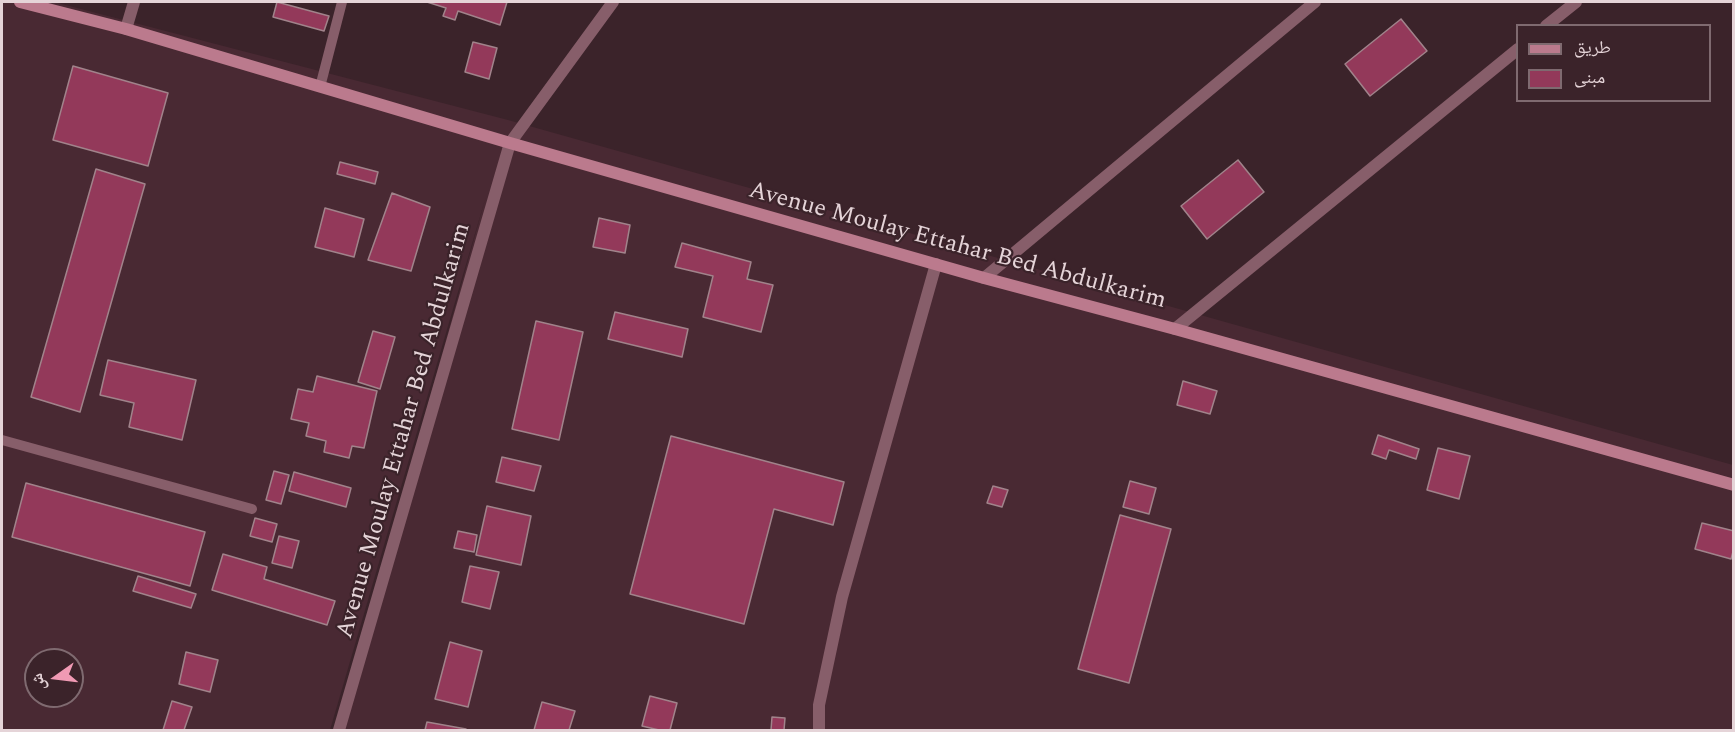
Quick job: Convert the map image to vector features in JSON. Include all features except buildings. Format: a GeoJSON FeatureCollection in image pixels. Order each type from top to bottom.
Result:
{"type":"FeatureCollection","features":[{"type":"Feature","properties":{"kind":"street","name":"Avenue Moulay Ettahar Bed Abdulkarim"},"geometry":{"type":"LineString","coordinates":[[20,2],[126,29],[510,143],[984,278],[1175,329],[1516,51]]}},
{"type":"Feature","properties":{"kind":"street"},"geometry":{"type":"LineString","coordinates":[[126,29],[134,2]]}},
{"type":"Feature","properties":{"kind":"street"},"geometry":{"type":"LineString","coordinates":[[510,143],[613,2]]}},
{"type":"Feature","properties":{"kind":"street"},"geometry":{"type":"LineString","coordinates":[[984,278],[1315,2]]}},
{"type":"Feature","properties":{"kind":"street"},"geometry":{"type":"LineString","coordinates":[[1548,24],[1576,2]]}},
{"type":"Feature","properties":{"kind":"street","name":"Avenue Moulay Ettahar Bed Abdulkarim"},"geometry":{"type":"LineString","coordinates":[[339,730],[510,143]]}},
{"type":"Feature","properties":{"kind":"street"},"geometry":{"type":"LineString","coordinates":[[819,730],[819,705],[842,597],[936,264]]}},
{"type":"Feature","properties":{"kind":"street"},"geometry":{"type":"LineString","coordinates":[[1175,329],[1734,486]]}},
{"type":"Feature","properties":{"kind":"lane"},"geometry":{"type":"LineString","coordinates":[[320,87],[342,2]]}},
{"type":"Feature","properties":{"kind":"lane"},"geometry":{"type":"LineString","coordinates":[[2,440],[252,509]]}},
{"type":"Feature","properties":{"kind":"shaded area"},"geometry":{"type":"Polygon","coordinates":[[[2,2],[54,2],[508,120],[1733,465],[1733,730],[337,730],[486,196],[330,730],[2,730],[2,2]]]}}]}
